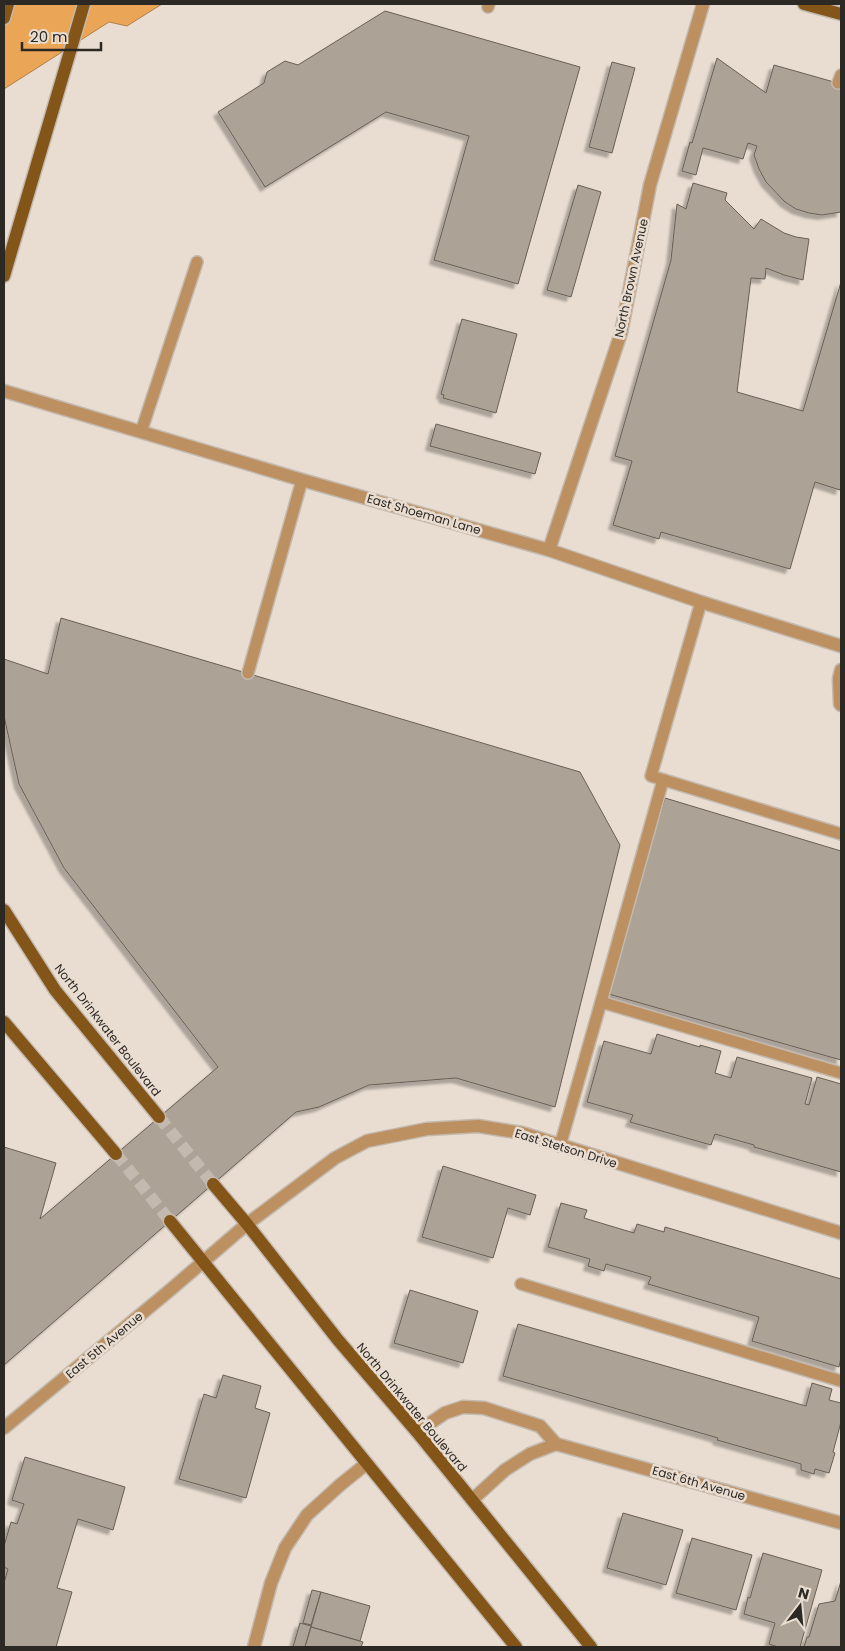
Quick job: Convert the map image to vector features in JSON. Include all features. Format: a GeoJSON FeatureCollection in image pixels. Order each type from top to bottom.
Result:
{"type":"FeatureCollection","features":[{"type":"Feature","properties":{"kind":"main road"},"geometry":{"type":"LineString","coordinates":[[4,18],[8,4]]}},
{"type":"Feature","properties":{"kind":"main road"},"geometry":{"type":"LineString","coordinates":[[4,276],[84,4]]}},
{"type":"Feature","properties":{"kind":"main road"},"geometry":{"type":"LineString","coordinates":[[804,4],[841,14]]}},
{"type":"Feature","properties":{"kind":"main road","name":"North Drinkwater Boulevard"},"geometry":{"type":"LineString","coordinates":[[4,910],[55,990],[159,1117]]}},
{"type":"Feature","properties":{"kind":"main road"},"geometry":{"type":"LineString","coordinates":[[4,1022],[116,1154]]}},
{"type":"Feature","properties":{"kind":"main road","name":"North Drinkwater Boulevard"},"geometry":{"type":"LineString","coordinates":[[213,1184],[247,1224],[338,1340],[418,1432],[591,1647]]}},
{"type":"Feature","properties":{"kind":"main road"},"geometry":{"type":"LineString","coordinates":[[170,1221],[516,1647]]}},
{"type":"Feature","properties":{"kind":"street","name":"North Brown Avenue"},"geometry":{"type":"LineString","coordinates":[[549,550],[621,333],[650,185],[703,4]]}},
{"type":"Feature","properties":{"kind":"street","name":"East Shoeman Lane"},"geometry":{"type":"LineString","coordinates":[[4,391],[302,480],[549,550],[701,602],[841,646]]}},
{"type":"Feature","properties":{"kind":"street"},"geometry":{"type":"LineString","coordinates":[[840,704],[839,678],[841,670]]}},
{"type":"Feature","properties":{"kind":"street","name":"East Stetson Drive"},"geometry":{"type":"LineString","coordinates":[[203,1262],[247,1224],[335,1158],[367,1141],[426,1129],[478,1126],[522,1133],[841,1233]]}},
{"type":"Feature","properties":{"kind":"street","name":"East 5th Avenue"},"geometry":{"type":"LineString","coordinates":[[4,1428],[203,1262]]}},
{"type":"Feature","properties":{"kind":"street"},"geometry":{"type":"LineString","coordinates":[[418,1432],[445,1413],[463,1407],[484,1408],[540,1426],[556,1444],[530,1454],[505,1470],[472,1500]]}},
{"type":"Feature","properties":{"kind":"street","name":"East 6th Avenue"},"geometry":{"type":"LineString","coordinates":[[556,1444],[841,1523]]}},
{"type":"Feature","properties":{"kind":"street"},"geometry":{"type":"LineString","coordinates":[[254,1647],[271,1583],[285,1548],[307,1515],[366,1464]]}},
{"type":"Feature","properties":{"kind":"lane"},"geometry":{"type":"LineString","coordinates":[[141,432],[197,262]]}},
{"type":"Feature","properties":{"kind":"lane"},"geometry":{"type":"LineString","coordinates":[[248,673],[302,480]]}},
{"type":"Feature","properties":{"kind":"lane"},"geometry":{"type":"LineString","coordinates":[[701,602],[651,776],[841,834]]}},
{"type":"Feature","properties":{"kind":"lane"},"geometry":{"type":"LineString","coordinates":[[560,1146],[664,780]]}},
{"type":"Feature","properties":{"kind":"lane"},"geometry":{"type":"LineString","coordinates":[[601,1002],[841,1073]]}},
{"type":"Feature","properties":{"kind":"lane"},"geometry":{"type":"LineString","coordinates":[[521,1284],[841,1380]]}},
{"type":"Feature","properties":{"kind":"shaded area"},"geometry":{"type":"Polygon","coordinates":[[[4,4],[162,4],[127,26],[109,22],[4,89],[4,4]]]}},
{"type":"Feature","properties":{"kind":"building"},"geometry":{"type":"Polygon","coordinates":[[[385,11],[580,67],[518,284],[434,260],[469,136],[386,112],[265,187],[218,112],[264,83],[267,72],[285,61],[298,65],[385,11]]]}},
{"type":"Feature","properties":{"kind":"building"},"geometry":{"type":"Polygon","coordinates":[[[717,58],[766,93],[774,65],[841,84],[841,212],[822,215],[809,213],[796,209],[785,202],[766,182],[759,169],[754,155],[757,146],[748,143],[743,159],[703,148],[696,175],[682,171],[717,58]]]}},
{"type":"Feature","properties":{"kind":"building"},"geometry":{"type":"Polygon","coordinates":[[[612,62],[635,68],[612,153],[589,147],[612,62]]]}},
{"type":"Feature","properties":{"kind":"building"},"geometry":{"type":"Polygon","coordinates":[[[693,183],[727,193],[725,200],[754,229],[761,219],[784,233],[809,239],[803,280],[766,268],[765,279],[751,278],[737,392],[803,411],[841,282],[841,486],[840,490],[815,482],[790,569],[661,532],[659,539],[613,525],[632,461],[615,456],[671,260],[677,204],[686,209],[693,183]]]}},
{"type":"Feature","properties":{"kind":"building"},"geometry":{"type":"Polygon","coordinates":[[[578,185],[601,192],[571,297],[547,290],[578,185]]]}},
{"type":"Feature","properties":{"kind":"building"},"geometry":{"type":"Polygon","coordinates":[[[462,319],[517,334],[496,413],[443,398],[444,395],[441,394],[462,319]]]}},
{"type":"Feature","properties":{"kind":"building"},"geometry":{"type":"Polygon","coordinates":[[[436,424],[541,453],[535,474],[430,446],[436,424]]]}},
{"type":"Feature","properties":{"kind":"building"},"geometry":{"type":"Polygon","coordinates":[[[61,618],[580,772],[620,845],[555,1107],[456,1078],[369,1085],[319,1107],[296,1112],[4,1365],[4,1147],[56,1163],[40,1219],[218,1067],[64,868],[19,784],[4,716],[4,659],[48,674],[61,618]]]}},
{"type":"Feature","properties":{"kind":"building"},"geometry":{"type":"Polygon","coordinates":[[[665,798],[841,851],[841,1060],[605,993],[665,798]]]}},
{"type":"Feature","properties":{"kind":"building"},"geometry":{"type":"Polygon","coordinates":[[[657,1034],[700,1047],[700,1045],[721,1051],[715,1073],[731,1078],[737,1057],[812,1078],[805,1104],[809,1105],[817,1077],[841,1084],[841,1172],[715,1134],[711,1145],[630,1122],[633,1115],[587,1102],[604,1041],[651,1054],[657,1034]]]}},
{"type":"Feature","properties":{"kind":"building"},"geometry":{"type":"Polygon","coordinates":[[[443,1166],[536,1195],[530,1215],[508,1208],[493,1258],[422,1237],[443,1166]]]}},
{"type":"Feature","properties":{"kind":"building"},"geometry":{"type":"Polygon","coordinates":[[[561,1203],[587,1210],[584,1218],[634,1233],[637,1224],[664,1232],[665,1227],[841,1279],[841,1358],[839,1367],[752,1341],[759,1317],[648,1284],[651,1277],[606,1264],[604,1271],[588,1266],[590,1259],[548,1247],[561,1203]]]}},
{"type":"Feature","properties":{"kind":"building"},"geometry":{"type":"Polygon","coordinates":[[[410,1290],[478,1311],[463,1363],[394,1343],[410,1290]]]}},
{"type":"Feature","properties":{"kind":"building"},"geometry":{"type":"Polygon","coordinates":[[[518,1324],[806,1406],[812,1383],[832,1389],[829,1400],[841,1403],[841,1422],[829,1473],[815,1469],[814,1474],[801,1470],[801,1464],[503,1376],[518,1324]]]}},
{"type":"Feature","properties":{"kind":"building"},"geometry":{"type":"Polygon","coordinates":[[[223,1375],[261,1386],[255,1408],[270,1413],[246,1498],[179,1479],[204,1394],[216,1398],[223,1375]]]}},
{"type":"Feature","properties":{"kind":"building"},"geometry":{"type":"Polygon","coordinates":[[[25,1457],[125,1487],[113,1530],[78,1519],[57,1588],[72,1592],[56,1647],[4,1647],[4,1583],[8,1569],[4,1567],[4,1546],[11,1522],[17,1524],[24,1504],[12,1500],[25,1457]]]}},
{"type":"Feature","properties":{"kind":"building"},"geometry":{"type":"Polygon","coordinates":[[[623,1513],[683,1530],[666,1585],[607,1568],[623,1513]]]}},
{"type":"Feature","properties":{"kind":"building"},"geometry":{"type":"Polygon","coordinates":[[[692,1538],[752,1555],[736,1610],[676,1593],[692,1538]]]}},
{"type":"Feature","properties":{"kind":"building"},"geometry":{"type":"Polygon","coordinates":[[[763,1553],[822,1570],[800,1647],[778,1647],[769,1644],[775,1623],[744,1614],[763,1553]]]}},
{"type":"Feature","properties":{"kind":"building"},"geometry":{"type":"Polygon","coordinates":[[[841,1581],[841,1647],[804,1647],[819,1604],[835,1601],[841,1581]]]}},
{"type":"Feature","properties":{"kind":"building"},"geometry":{"type":"Polygon","coordinates":[[[312,1590],[321,1592],[311,1625],[303,1623],[312,1590]]]}},
{"type":"Feature","properties":{"kind":"building"},"geometry":{"type":"Polygon","coordinates":[[[321,1592],[370,1606],[360,1641],[311,1627],[321,1592]]]}},
{"type":"Feature","properties":{"kind":"building"},"geometry":{"type":"Polygon","coordinates":[[[300,1623],[311,1626],[305,1647],[293,1647],[300,1623]]]}},
{"type":"Feature","properties":{"kind":"building"},"geometry":{"type":"Polygon","coordinates":[[[311,1627],[363,1642],[361,1647],[305,1647],[311,1627]]]}},
{"type":"Feature","properties":{"kind":"tunnel"},"geometry":{"type":"LineString","coordinates":[[159,1117],[213,1184]]}},
{"type":"Feature","properties":{"kind":"tunnel"},"geometry":{"type":"LineString","coordinates":[[116,1154],[170,1221]]}}]}
